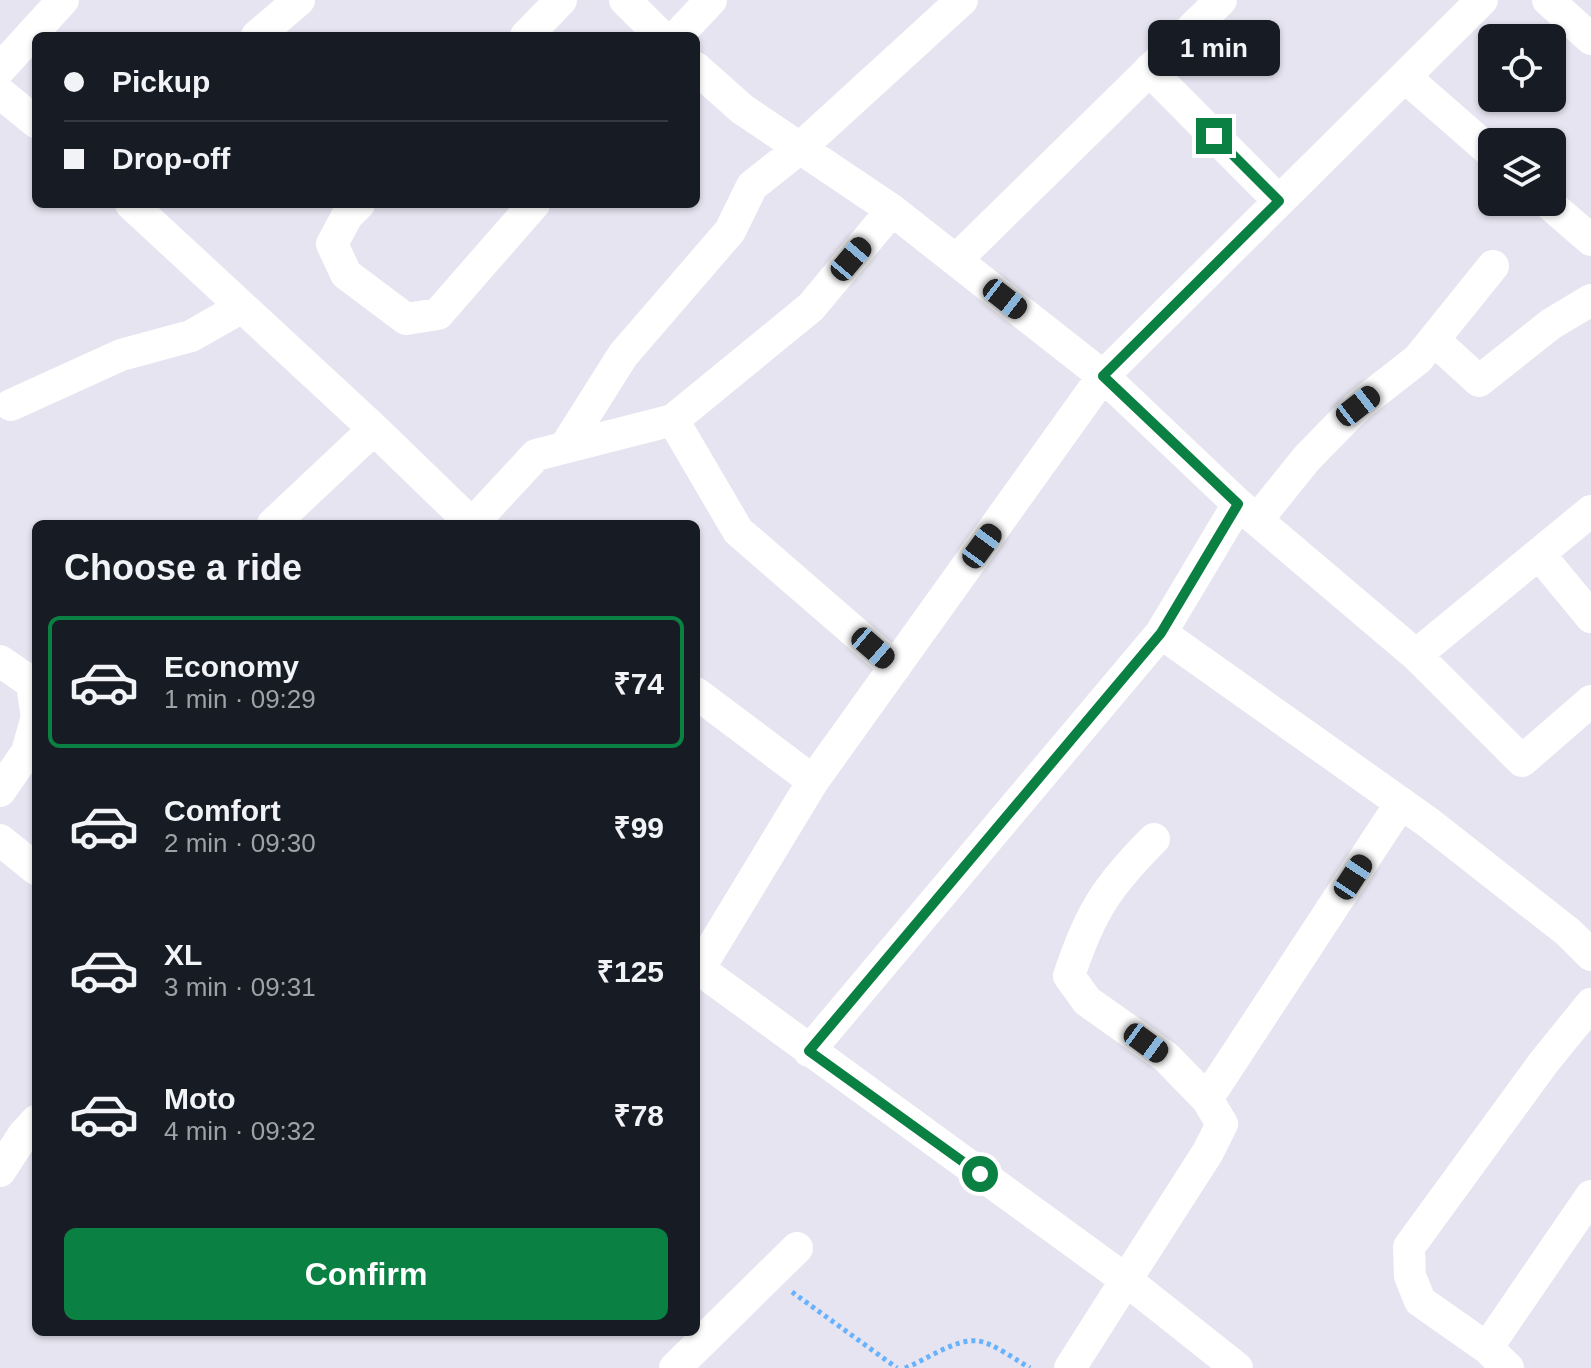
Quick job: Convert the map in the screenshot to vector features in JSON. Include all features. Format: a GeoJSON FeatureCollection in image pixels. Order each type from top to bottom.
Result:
{"type":"FeatureCollection","features":[{"type":"Feature","properties":{"kind":"street"},"geometry":{"type":"LineString","coordinates":[[34,32],[63,0]]}},
{"type":"Feature","properties":{"kind":"street"},"geometry":{"type":"LineString","coordinates":[[262,32],[299,0]]}},
{"type":"Feature","properties":{"kind":"street"},"geometry":{"type":"LineString","coordinates":[[530,32],[561,0]]}},
{"type":"Feature","properties":{"kind":"street"},"geometry":{"type":"LineString","coordinates":[[625,0],[657,32]]}},
{"type":"Feature","properties":{"kind":"street"},"geometry":{"type":"LineString","coordinates":[[681,32],[711,0]]}},
{"type":"Feature","properties":{"kind":"street"},"geometry":{"type":"LineString","coordinates":[[565,447],[623,355],[730,231],[752,186],[800,148],[962,0]]}},
{"type":"Feature","properties":{"kind":"street"},"geometry":{"type":"LineString","coordinates":[[956,260],[1221,0]]}},
{"type":"Feature","properties":{"kind":"street"},"geometry":{"type":"LineString","coordinates":[[700,964],[813,781],[1103,376],[1482,0]]}},
{"type":"Feature","properties":{"kind":"street"},"geometry":{"type":"LineString","coordinates":[[1548,0],[1591,39]]}},
{"type":"Feature","properties":{"kind":"street"},"geometry":{"type":"LineString","coordinates":[[0,69],[32,34]]}},
{"type":"Feature","properties":{"kind":"street"},"geometry":{"type":"LineString","coordinates":[[1149,70],[1279,201]]}},
{"type":"Feature","properties":{"kind":"street"},"geometry":{"type":"LineString","coordinates":[[700,72],[742,109],[892,210],[1103,376],[1247,512],[1416,655],[1522,761],[1591,701]]}},
{"type":"Feature","properties":{"kind":"street"},"geometry":{"type":"LineString","coordinates":[[1405,77],[1478,141]]}},
{"type":"Feature","properties":{"kind":"street"},"geometry":{"type":"LineString","coordinates":[[0,93],[32,119]]}},
{"type":"Feature","properties":{"kind":"street"},"geometry":{"type":"LineString","coordinates":[[135,208],[468,520]]}},
{"type":"Feature","properties":{"kind":"street"},"geometry":{"type":"LineString","coordinates":[[355,208],[347,216],[332,244],[346,274],[406,319],[438,314],[531,208]]}},
{"type":"Feature","properties":{"kind":"street"},"geometry":{"type":"LineString","coordinates":[[476,520],[536,455],[673,420],[811,307],[892,210]]}},
{"type":"Feature","properties":{"kind":"street"},"geometry":{"type":"LineString","coordinates":[[1563,216],[1591,240]]}},
{"type":"Feature","properties":{"kind":"street"},"geometry":{"type":"LineString","coordinates":[[809,1051],[1161,633],[1247,512],[1358,406],[1418,359],[1493,266]]}},
{"type":"Feature","properties":{"kind":"street"},"geometry":{"type":"LineString","coordinates":[[1434,340],[1479,381],[1551,324],[1591,300]]}},
{"type":"Feature","properties":{"kind":"street"},"geometry":{"type":"LineString","coordinates":[[11,405],[121,355],[191,336],[242,307]]}},
{"type":"Feature","properties":{"kind":"street"},"geometry":{"type":"LineString","coordinates":[[673,420],[738,531],[895,667]]}},
{"type":"Feature","properties":{"kind":"street"},"geometry":{"type":"LineString","coordinates":[[277,520],[374,429]]}},
{"type":"Feature","properties":{"kind":"street"},"geometry":{"type":"LineString","coordinates":[[1416,655],[1591,511]]}},
{"type":"Feature","properties":{"kind":"street"},"geometry":{"type":"LineString","coordinates":[[1539,554],[1591,617]]}},
{"type":"Feature","properties":{"kind":"street"},"geometry":{"type":"LineString","coordinates":[[1161,633],[1401,803],[1568,932],[1591,955]]}},
{"type":"Feature","properties":{"kind":"street"},"geometry":{"type":"LineString","coordinates":[[0,661],[32,683]]}},
{"type":"Feature","properties":{"kind":"street"},"geometry":{"type":"LineString","coordinates":[[700,696],[813,781]]}},
{"type":"Feature","properties":{"kind":"street"},"geometry":{"type":"LineString","coordinates":[[0,791],[27,752],[32,734]]}},
{"type":"Feature","properties":{"kind":"street"},"geometry":{"type":"LineString","coordinates":[[1207,1099],[1401,803]]}},
{"type":"Feature","properties":{"kind":"street"},"geometry":{"type":"LineString","coordinates":[[1070,1368],[1200,1164],[1222,1124],[1207,1099],[1166,1057],[1087,1001],[1069,976],[1096,908],[1118,875],[1154,839]]}},
{"type":"Feature","properties":{"kind":"street"},"geometry":{"type":"LineString","coordinates":[[0,840],[32,866]]}},
{"type":"Feature","properties":{"kind":"street"},"geometry":{"type":"LineString","coordinates":[[700,969],[1126,1280],[1237,1368]]}},
{"type":"Feature","properties":{"kind":"street"},"geometry":{"type":"LineString","coordinates":[[1591,1004],[1544,1062],[1409,1247],[1410,1276],[1420,1301],[1498,1358],[1591,1196]]}},
{"type":"Feature","properties":{"kind":"street"},"geometry":{"type":"LineString","coordinates":[[0,1171],[20,1126]]}},
{"type":"Feature","properties":{"kind":"street"},"geometry":{"type":"LineString","coordinates":[[675,1368],[797,1248]]}},
{"type":"Feature","properties":{"kind":"path"},"geometry":{"type":"LineString","coordinates":[[768,1276],[812,1304],[897,1368]]}},
{"type":"Feature","properties":{"kind":"path"},"geometry":{"type":"LineString","coordinates":[[905,1368],[928,1360],[955,1344],[980,1340],[1030,1368]]}},
{"type":"Feature","properties":{"kind":"route"},"geometry":{"type":"LineString","coordinates":[[980,1174],[809,1051],[1161,633],[1238,504],[1103,376],[1279,201],[1214,136]]}}]}
